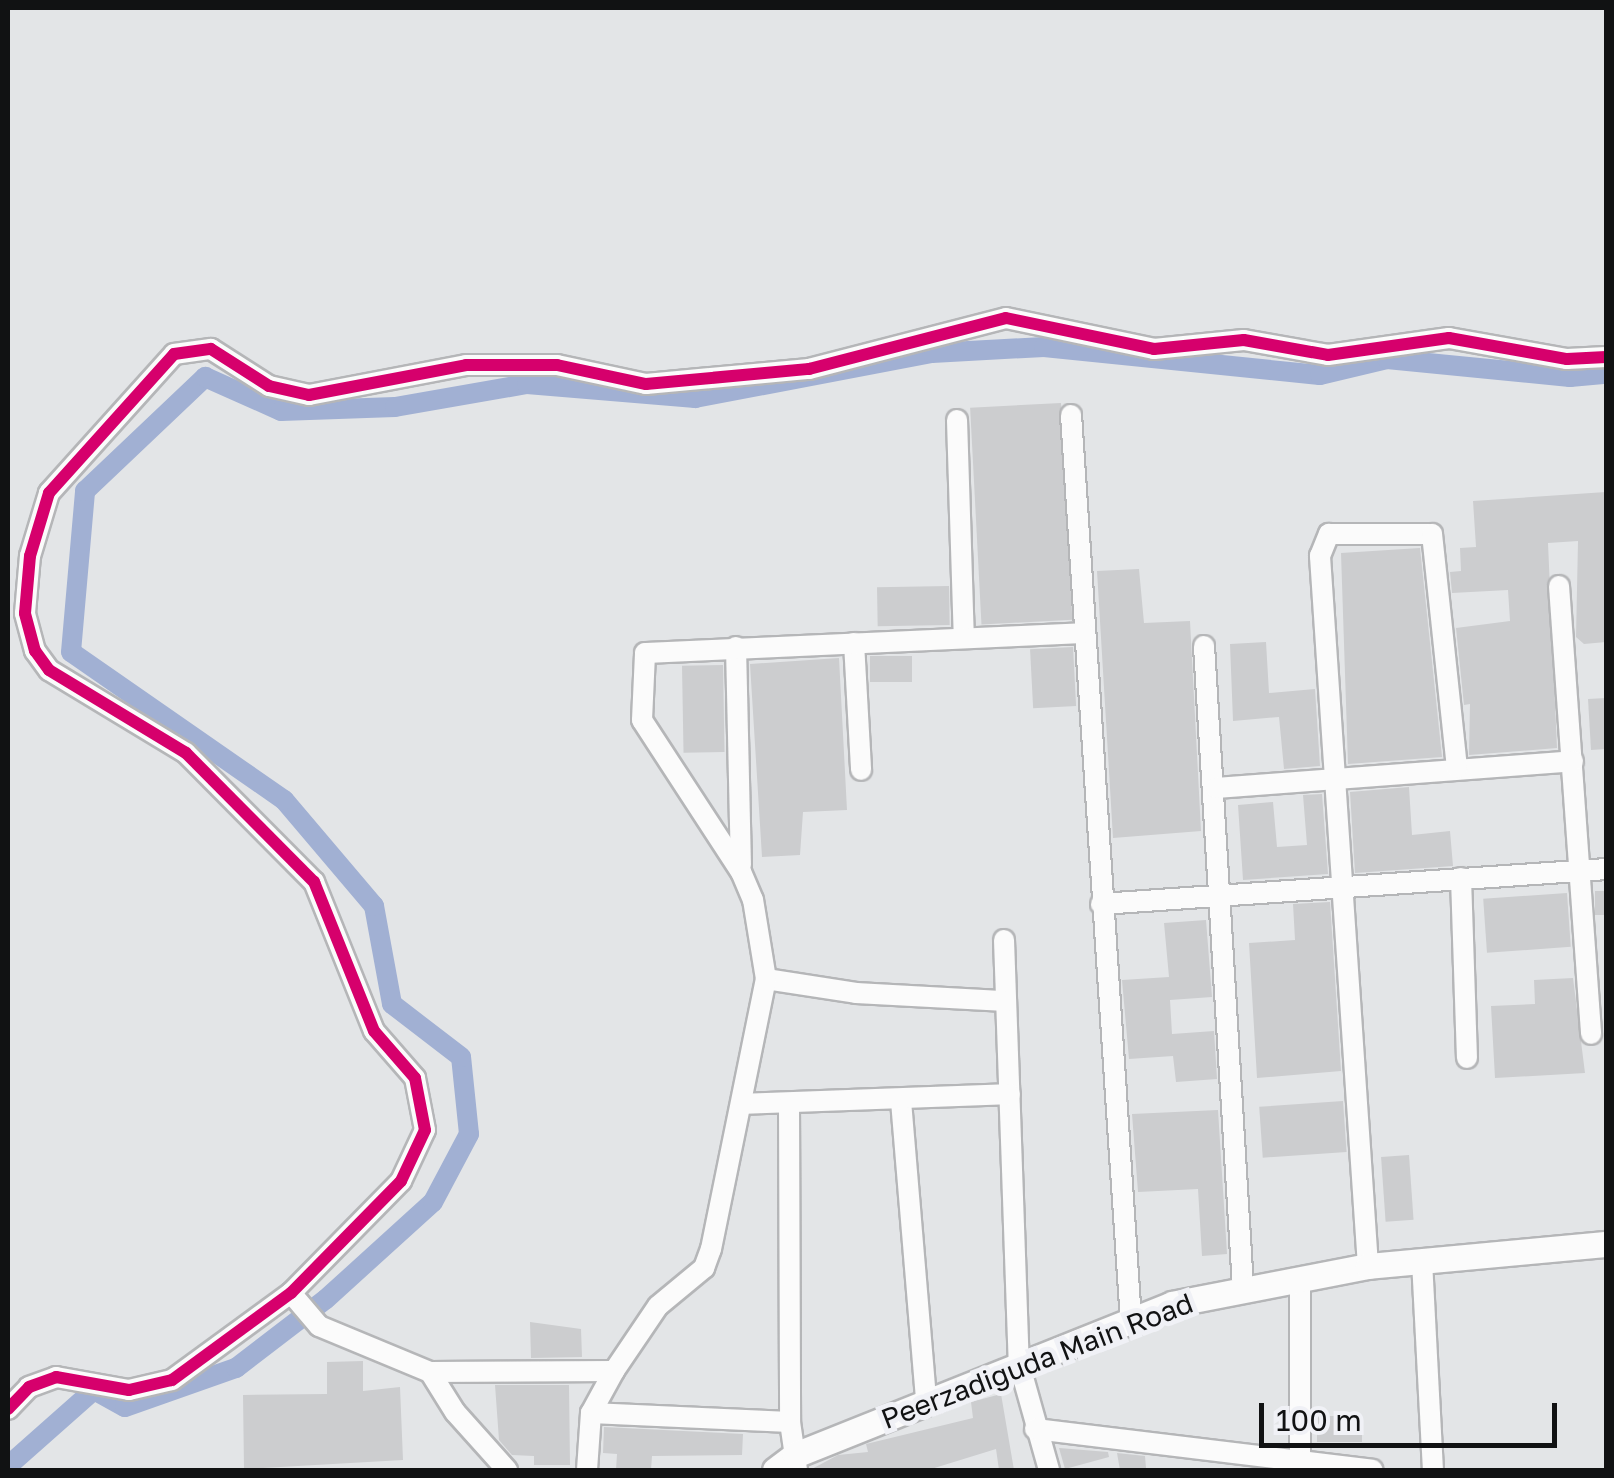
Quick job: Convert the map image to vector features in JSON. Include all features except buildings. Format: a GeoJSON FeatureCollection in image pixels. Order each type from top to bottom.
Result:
{"type":"FeatureCollection","features":[{"type":"Feature","properties":{"kind":"street"},"geometry":{"type":"LineString","coordinates":[[8,1409],[29,1387],[56,1377],[128,1390],[172,1380],[296,1300],[401,1181],[426,1130],[424,1102],[415,1078],[374,1031],[314,882],[186,753],[48,670],[34,651],[25,613],[30,556],[49,494],[174,354],[211,349],[269,386],[309,395],[466,364],[557,365],[646,384],[810,369],[1006,318],[1154,348],[1244,340],[1328,356],[1449,338],[1568,359],[1606,356]]}},
{"type":"Feature","properties":{"kind":"street"},"geometry":{"type":"LineString","coordinates":[[1072,415],[1130,1321]]}},
{"type":"Feature","properties":{"kind":"street"},"geometry":{"type":"LineString","coordinates":[[957,420],[964,638]]}},
{"type":"Feature","properties":{"kind":"street"},"geometry":{"type":"LineString","coordinates":[[1368,1266],[1338,775],[1320,556],[1329,534],[1432,534],[1457,768]]}},
{"type":"Feature","properties":{"kind":"street"},"geometry":{"type":"LineString","coordinates":[[1560,586],[1591,1034]]}},
{"type":"Feature","properties":{"kind":"street"},"geometry":{"type":"LineString","coordinates":[[741,872],[640,712],[645,653],[1084,633]]}},
{"type":"Feature","properties":{"kind":"street"},"geometry":{"type":"LineString","coordinates":[[854,642],[861,770]]}},
{"type":"Feature","properties":{"kind":"street"},"geometry":{"type":"LineString","coordinates":[[1204,646],[1216,788],[1243,1288]]}},
{"type":"Feature","properties":{"kind":"street"},"geometry":{"type":"LineString","coordinates":[[586,1470],[590,1413],[614,1370],[658,1306],[704,1268],[766,979],[741,872],[736,647]]}},
{"type":"Feature","properties":{"kind":"street"},"geometry":{"type":"LineString","coordinates":[[1216,788],[1338,775],[1572,761]]}},
{"type":"Feature","properties":{"kind":"street"},"geometry":{"type":"LineString","coordinates":[[1101,904],[1606,869]]}},
{"type":"Feature","properties":{"kind":"street"},"geometry":{"type":"LineString","coordinates":[[1461,878],[1467,1058]]}},
{"type":"Feature","properties":{"kind":"street"},"geometry":{"type":"LineString","coordinates":[[1004,940],[1019,1363],[1049,1470]]}},
{"type":"Feature","properties":{"kind":"street"},"geometry":{"type":"LineString","coordinates":[[766,979],[856,993],[1006,1001]]}},
{"type":"Feature","properties":{"kind":"street"},"geometry":{"type":"LineString","coordinates":[[742,1104],[1010,1094]]}},
{"type":"Feature","properties":{"kind":"street"},"geometry":{"type":"LineString","coordinates":[[901,1101],[926,1401]]}},
{"type":"Feature","properties":{"kind":"street"},"geometry":{"type":"LineString","coordinates":[[789,1104],[789,1465]]}},
{"type":"Feature","properties":{"kind":"street","name":"Peerzadiguda Main Road"},"geometry":{"type":"LineString","coordinates":[[789,1465],[1019,1363],[1130,1321],[1243,1288],[1368,1266],[1606,1244]]}},
{"type":"Feature","properties":{"kind":"street"},"geometry":{"type":"LineString","coordinates":[[1422,1261],[1433,1470]]}},
{"type":"Feature","properties":{"kind":"street"},"geometry":{"type":"LineString","coordinates":[[1300,1278],[1300,1459]]}},
{"type":"Feature","properties":{"kind":"street"},"geometry":{"type":"LineString","coordinates":[[296,1300],[319,1326],[430,1372],[614,1370]]}},
{"type":"Feature","properties":{"kind":"street"},"geometry":{"type":"LineString","coordinates":[[430,1372],[455,1412],[507,1470]]}},
{"type":"Feature","properties":{"kind":"street"},"geometry":{"type":"LineString","coordinates":[[590,1413],[790,1422]]}},
{"type":"Feature","properties":{"kind":"street"},"geometry":{"type":"LineString","coordinates":[[1035,1429],[1374,1470]]}},
{"type":"Feature","properties":{"kind":"waterway"},"geometry":{"type":"LineString","coordinates":[[8,1466],[94,1390],[125,1407],[236,1368],[326,1299],[433,1202],[469,1134],[461,1057],[392,1004],[374,906],[284,800],[71,652],[85,491],[205,377],[281,411],[395,407],[527,384],[695,398],[932,353],[1044,347],[1320,375],[1387,359],[1570,377],[1606,374]]}},
{"type":"Feature","properties":{"kind":"cycle path"},"geometry":{"type":"LineString","coordinates":[[8,1409],[29,1387],[56,1377],[129,1390],[172,1380],[291,1293],[401,1181],[425,1130],[415,1078],[374,1031],[314,882],[186,753],[49,670],[35,651],[25,613],[30,556],[49,493],[174,354],[211,349],[269,386],[309,395],[466,365],[557,365],[646,384],[809,369],[1006,318],[1154,349],[1244,340],[1328,355],[1449,338],[1567,359],[1606,357]]}}]}
